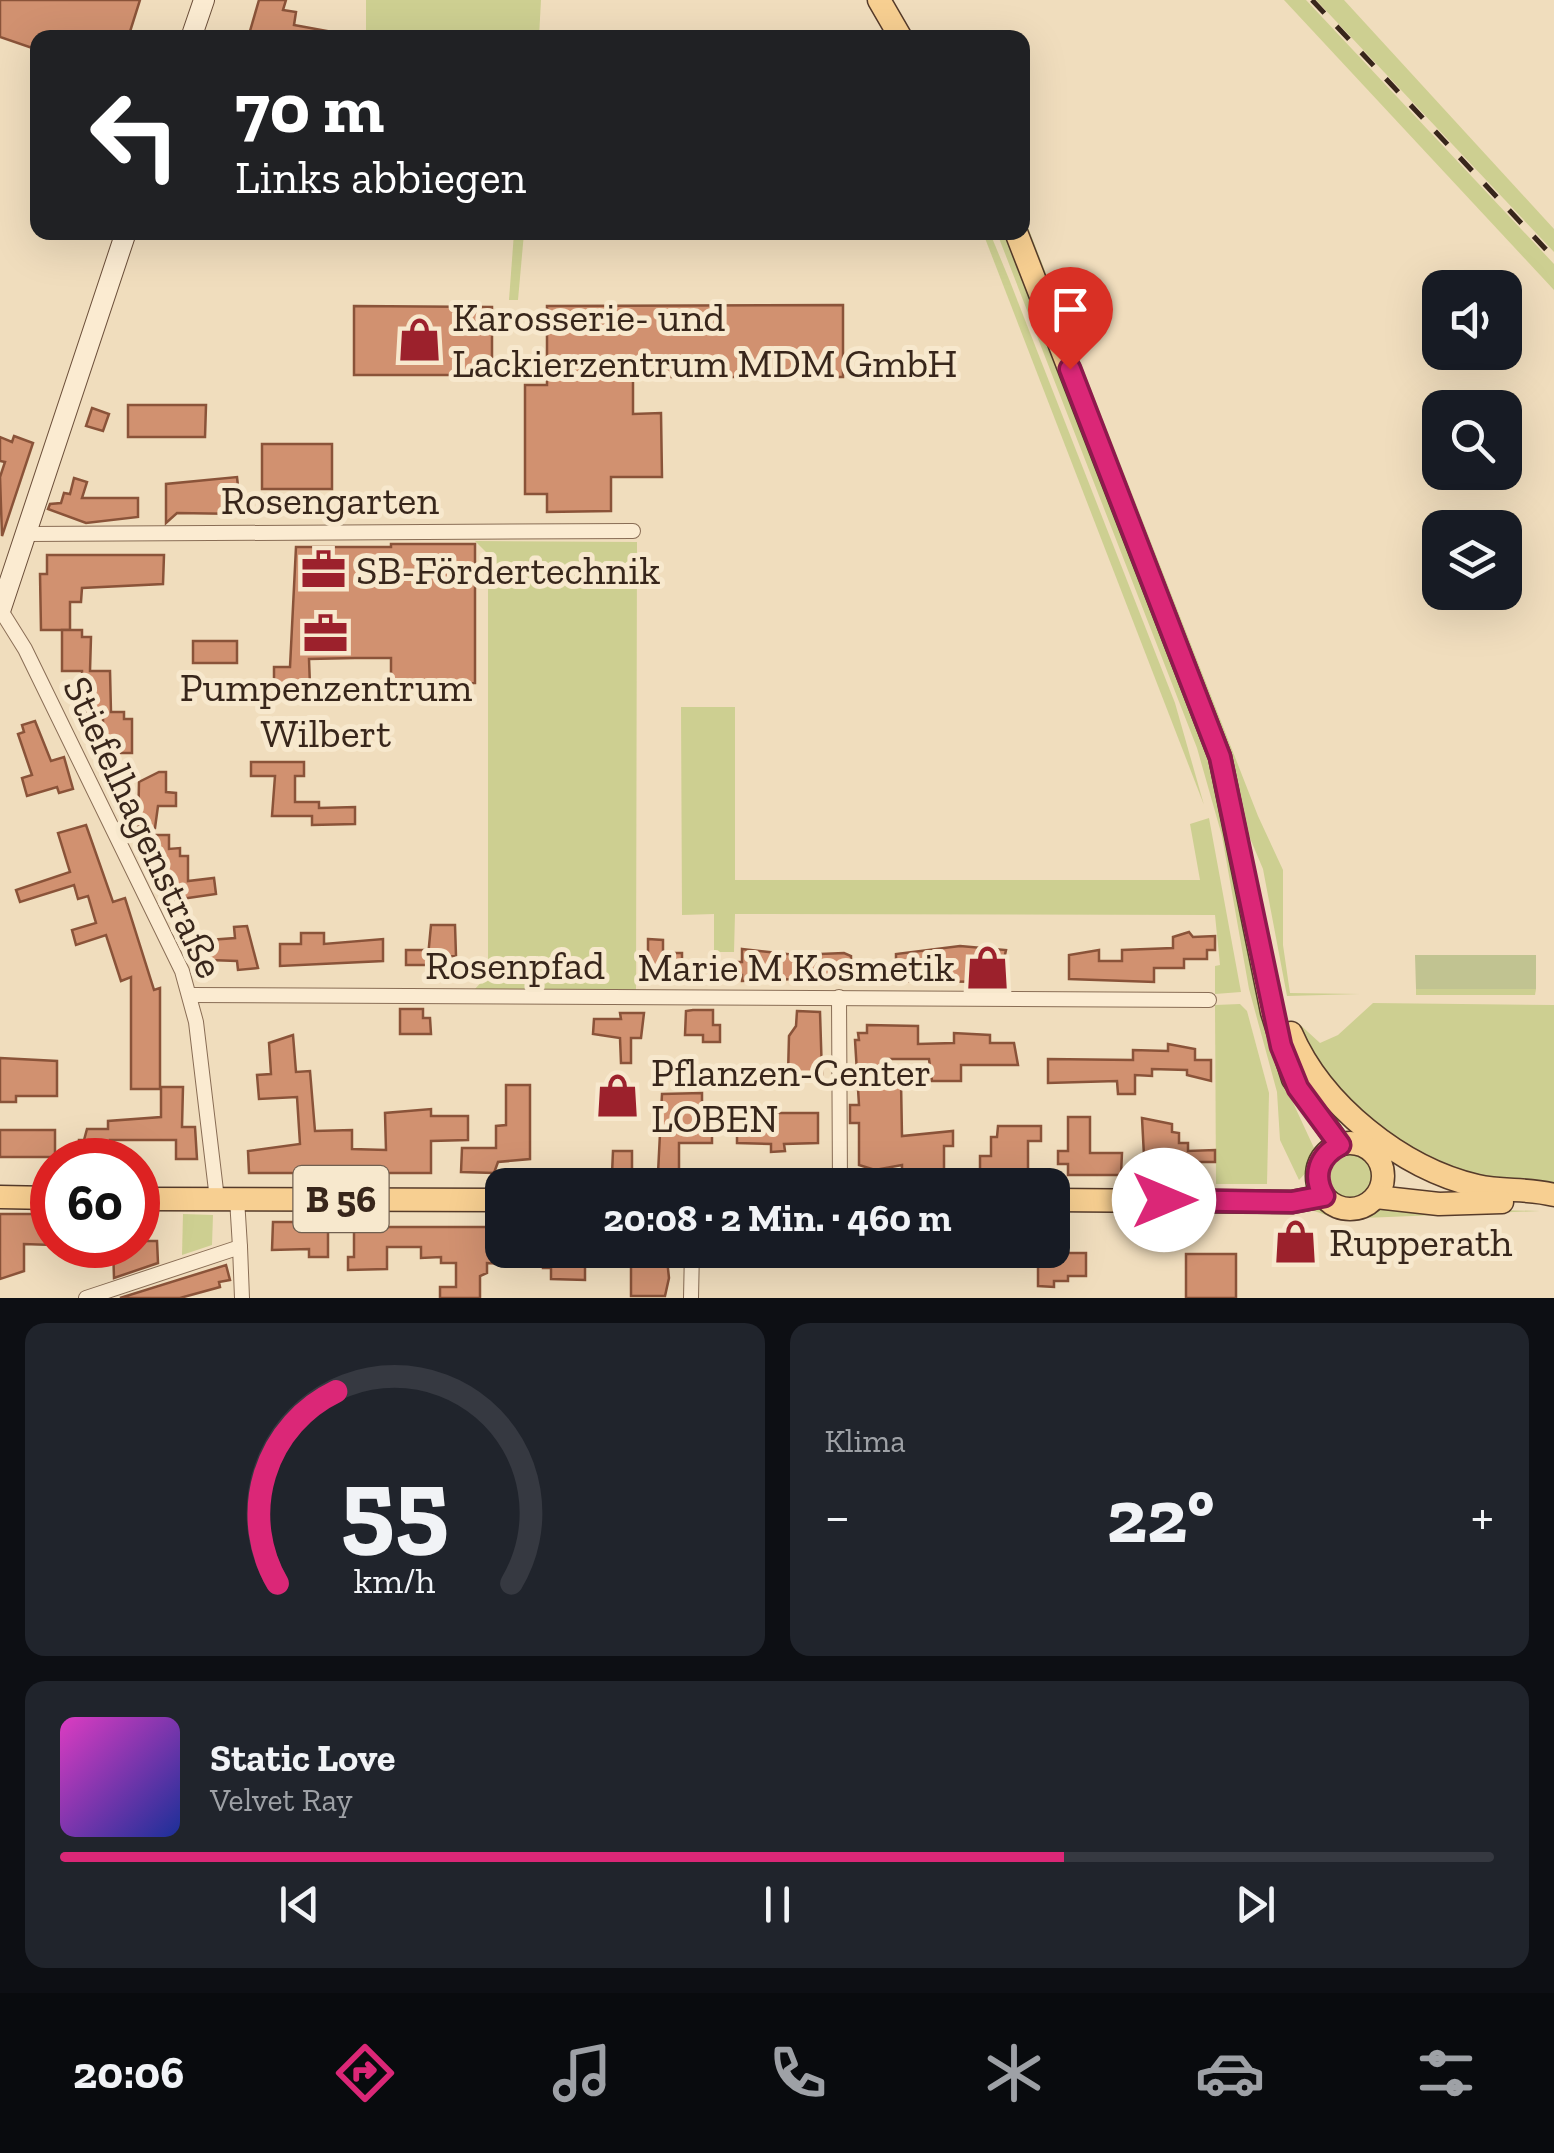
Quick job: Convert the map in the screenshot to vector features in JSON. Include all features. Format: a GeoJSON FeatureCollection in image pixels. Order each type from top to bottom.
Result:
{"type":"FeatureCollection","features":[{"type":"Feature","properties":{"kind":"main road"},"geometry":{"type":"LineString","coordinates":[[864,0],[881,30]]}},
{"type":"Feature","properties":{"kind":"main road"},"geometry":{"type":"LineString","coordinates":[[879,0],[896,30]]}},
{"type":"Feature","properties":{"kind":"main road"},"geometry":{"type":"LineString","coordinates":[[1019,240],[1203,707],[1242,848],[1272,1012],[1326,1169],[1348,1209],[1364,1206],[1380,1186],[1378,1159],[1368,1148],[1326,1169],[1274,1200],[1070,1200]]}},
{"type":"Feature","properties":{"kind":"main road"},"geometry":{"type":"LineString","coordinates":[[1242,848],[1261,874],[1286,1016],[1302,1057],[1315,1076],[1370,1129],[1434,1171],[1494,1190],[1554,1199]]}},
{"type":"Feature","properties":{"kind":"main road"},"geometry":{"type":"LineString","coordinates":[[1380,1186],[1439,1204],[1554,1199]]}},
{"type":"Feature","properties":{"kind":"main road"},"geometry":{"type":"LineString","coordinates":[[0,1197],[30,1198]]}},
{"type":"Feature","properties":{"kind":"main road","name":"B 56"},"geometry":{"type":"LineString","coordinates":[[160,1199],[485,1200]]}},
{"type":"Feature","properties":{"kind":"street"},"geometry":{"type":"LineString","coordinates":[[194,30],[204,0]]}},
{"type":"Feature","properties":{"kind":"street"},"geometry":{"type":"LineString","coordinates":[[0,610],[123,240]]}},
{"type":"Feature","properties":{"kind":"street","name":"Rosengarten"},"geometry":{"type":"LineString","coordinates":[[28,534],[633,530]]}},
{"type":"Feature","properties":{"kind":"street","name":"Stiefelhagenstraße"},"geometry":{"type":"LineString","coordinates":[[0,610],[25,649],[167,934],[190,995],[227,1199],[240,1247],[242,1298]]}},
{"type":"Feature","properties":{"kind":"street","name":"Rosenpfad"},"geometry":{"type":"LineString","coordinates":[[190,995],[1210,1000]]}},
{"type":"Feature","properties":{"kind":"street"},"geometry":{"type":"LineString","coordinates":[[839,997],[840,1168]]}},
{"type":"Feature","properties":{"kind":"street"},"geometry":{"type":"LineString","coordinates":[[86,1298],[240,1247]]}},
{"type":"Feature","properties":{"kind":"street"},"geometry":{"type":"LineString","coordinates":[[692,1268],[692,1298]]}},
{"type":"Feature","properties":{"kind":"green space"},"geometry":{"type":"Polygon","coordinates":[[[366,0],[541,0],[539,30],[366,30],[366,0]]]}},
{"type":"Feature","properties":{"kind":"green space"},"geometry":{"type":"Polygon","coordinates":[[[1284,0],[1306,0],[1554,264],[1554,290],[1284,0]]]}},
{"type":"Feature","properties":{"kind":"green space"},"geometry":{"type":"Polygon","coordinates":[[[1316,0],[1344,0],[1554,229],[1554,252],[1316,0]]]}},
{"type":"Feature","properties":{"kind":"green space"},"geometry":{"type":"Polygon","coordinates":[[[1030,232],[1258,816],[1283,870],[1283,945],[1290,993],[1360,994],[1287,996],[1263,869],[1247,831],[1230,765],[1029,240],[1030,232]]]}},
{"type":"Feature","properties":{"kind":"green space"},"geometry":{"type":"Polygon","coordinates":[[[513,240],[523,240],[518,300],[509,300],[513,240]]]}},
{"type":"Feature","properties":{"kind":"green space"},"geometry":{"type":"Polygon","coordinates":[[[986,240],[993,240],[1009,279],[1175,703],[1204,805],[986,240]]]}},
{"type":"Feature","properties":{"kind":"green space"},"geometry":{"type":"Polygon","coordinates":[[[1000,240],[1010,240],[1212,763],[1283,1081],[1314,1148],[1313,1165],[1299,1180],[1280,1140],[1277,1092],[1249,989],[1222,836],[1197,748],[1000,240]]]}},
{"type":"Feature","properties":{"kind":"green space"},"geometry":{"type":"Polygon","coordinates":[[[475,541],[637,542],[636,995],[473,991],[488,975],[488,554],[475,541]]]}},
{"type":"Feature","properties":{"kind":"green space"},"geometry":{"type":"Polygon","coordinates":[[[681,707],[735,707],[735,880],[1200,880],[1190,824],[1209,818],[1241,992],[1215,994],[1215,966],[1220,965],[1215,915],[735,914],[734,952],[714,952],[714,914],[682,915],[681,707]]]}},
{"type":"Feature","properties":{"kind":"green space"},"geometry":{"type":"Polygon","coordinates":[[[1415,955],[1536,955],[1536,989],[1416,989],[1415,955]]]}},
{"type":"Feature","properties":{"kind":"green space"},"geometry":{"type":"Polygon","coordinates":[[[1416,989],[1536,989],[1535,995],[1416,995],[1416,989]]]}},
{"type":"Feature","properties":{"kind":"green space"},"geometry":{"type":"Polygon","coordinates":[[[1373,1003],[1554,1005],[1554,1184],[1462,1173],[1410,1150],[1362,1115],[1323,1070],[1296,1021],[1320,1043],[1338,1035],[1373,1003]]]}},
{"type":"Feature","properties":{"kind":"green space"},"geometry":{"type":"Polygon","coordinates":[[[1240,1004],[1247,1011],[1269,1093],[1267,1184],[1216,1184],[1215,1005],[1240,1004]]]}},
{"type":"Feature","properties":{"kind":"green space"},"geometry":{"type":"Polygon","coordinates":[[[1350,1151],[1368,1159],[1376,1177],[1368,1195],[1350,1203],[1332,1195],[1324,1177],[1332,1159],[1350,1151]]]}},
{"type":"Feature","properties":{"kind":"green space"},"geometry":{"type":"Polygon","coordinates":[[[1321,1207],[1351,1218],[1379,1207],[1540,1211],[1338,1219],[1308,1209],[1321,1207]]]}},
{"type":"Feature","properties":{"kind":"green space"},"geometry":{"type":"Polygon","coordinates":[[[183,1214],[213,1215],[212,1245],[182,1255],[183,1214]]]}},
{"type":"Feature","properties":{"kind":"building"},"geometry":{"type":"Polygon","coordinates":[[[0,0],[140,0],[131,30],[30,30],[30,47],[0,37],[0,0]]]}},
{"type":"Feature","properties":{"kind":"building"},"geometry":{"type":"Polygon","coordinates":[[[259,0],[286,0],[283,10],[296,12],[294,25],[322,30],[250,30],[259,0]]]}},
{"type":"Feature","properties":{"kind":"building"},"geometry":{"type":"Polygon","coordinates":[[[843,305],[843,377],[633,377],[633,414],[661,413],[662,477],[611,477],[611,511],[547,512],[547,494],[525,494],[525,385],[547,385],[547,306],[843,305]]]}},
{"type":"Feature","properties":{"kind":"building"},"geometry":{"type":"Polygon","coordinates":[[[354,306],[492,307],[492,375],[354,375],[354,306]]]}},
{"type":"Feature","properties":{"kind":"building"},"geometry":{"type":"Polygon","coordinates":[[[128,405],[206,405],[205,437],[128,437],[128,405]]]}},
{"type":"Feature","properties":{"kind":"building"},"geometry":{"type":"Polygon","coordinates":[[[92,408],[109,414],[103,431],[86,426],[92,408]]]}},
{"type":"Feature","properties":{"kind":"building"},"geometry":{"type":"Polygon","coordinates":[[[14,436],[33,443],[2,536],[0,477],[5,462],[0,461],[0,437],[12,442],[14,436]]]}},
{"type":"Feature","properties":{"kind":"building"},"geometry":{"type":"Polygon","coordinates":[[[262,444],[332,444],[332,489],[262,489],[262,444]]]}},
{"type":"Feature","properties":{"kind":"building"},"geometry":{"type":"Polygon","coordinates":[[[237,477],[241,514],[177,513],[166,523],[166,484],[237,477]]]}},
{"type":"Feature","properties":{"kind":"building"},"geometry":{"type":"Polygon","coordinates":[[[74,478],[87,482],[82,498],[138,498],[138,517],[86,523],[48,509],[50,504],[61,503],[64,493],[70,494],[74,478]]]}},
{"type":"Feature","properties":{"kind":"building"},"geometry":{"type":"Polygon","coordinates":[[[475,544],[475,683],[391,684],[391,658],[355,658],[309,659],[310,686],[274,686],[274,667],[290,667],[296,547],[475,544]]]}},
{"type":"Feature","properties":{"kind":"building"},"geometry":{"type":"Polygon","coordinates":[[[47,555],[164,555],[163,584],[82,588],[81,602],[70,602],[70,630],[41,630],[40,574],[47,574],[47,555]]]}},
{"type":"Feature","properties":{"kind":"building"},"geometry":{"type":"Polygon","coordinates":[[[62,630],[82,630],[82,637],[91,637],[90,671],[110,671],[111,712],[124,712],[124,719],[132,719],[132,753],[103,753],[103,712],[83,712],[82,671],[62,671],[62,630]]]}},
{"type":"Feature","properties":{"kind":"building"},"geometry":{"type":"Polygon","coordinates":[[[193,641],[237,641],[237,663],[193,663],[193,641]]]}},
{"type":"Feature","properties":{"kind":"building"},"geometry":{"type":"Polygon","coordinates":[[[35,721],[51,761],[64,757],[73,789],[59,793],[57,787],[27,796],[22,778],[32,775],[18,734],[24,732],[22,725],[35,721]]]}},
{"type":"Feature","properties":{"kind":"building"},"geometry":{"type":"Polygon","coordinates":[[[251,762],[304,762],[304,776],[295,776],[295,802],[319,802],[319,808],[355,807],[355,824],[312,825],[312,816],[272,816],[275,776],[251,776],[251,762]]]}},
{"type":"Feature","properties":{"kind":"building"},"geometry":{"type":"Polygon","coordinates":[[[166,772],[166,792],[176,793],[176,806],[158,806],[155,828],[138,828],[139,782],[166,772]]]}},
{"type":"Feature","properties":{"kind":"building"},"geometry":{"type":"Polygon","coordinates":[[[86,825],[113,902],[125,898],[154,990],[160,988],[160,1089],[131,1089],[131,977],[121,981],[106,935],[76,945],[72,930],[96,923],[88,896],[78,899],[74,885],[20,902],[16,890],[70,872],[58,833],[86,825]]]}},
{"type":"Feature","properties":{"kind":"building"},"geometry":{"type":"Polygon","coordinates":[[[150,835],[169,835],[169,849],[180,848],[180,856],[188,856],[188,881],[214,878],[216,894],[167,901],[162,857],[150,857],[150,835]]]}},
{"type":"Feature","properties":{"kind":"building"},"geometry":{"type":"Polygon","coordinates":[[[431,925],[455,925],[456,956],[428,957],[431,925]]]}},
{"type":"Feature","properties":{"kind":"building"},"geometry":{"type":"Polygon","coordinates":[[[247,926],[258,968],[238,970],[237,961],[210,960],[209,940],[235,938],[234,927],[247,926]]]}},
{"type":"Feature","properties":{"kind":"building"},"geometry":{"type":"Polygon","coordinates":[[[1189,932],[1193,937],[1215,936],[1215,950],[1207,950],[1207,959],[1184,959],[1184,968],[1154,968],[1154,982],[1069,979],[1069,955],[1099,950],[1099,961],[1122,961],[1122,950],[1173,948],[1173,937],[1189,932]]]}},
{"type":"Feature","properties":{"kind":"building"},"geometry":{"type":"Polygon","coordinates":[[[301,933],[324,933],[324,944],[383,939],[383,961],[280,966],[280,944],[301,944],[301,933]]]}},
{"type":"Feature","properties":{"kind":"building"},"geometry":{"type":"Polygon","coordinates":[[[648,939],[663,940],[663,953],[682,953],[682,969],[648,969],[648,939]]]}},
{"type":"Feature","properties":{"kind":"building"},"geometry":{"type":"Polygon","coordinates":[[[960,946],[1006,950],[999,982],[896,981],[896,954],[960,946]]]}},
{"type":"Feature","properties":{"kind":"building"},"geometry":{"type":"Polygon","coordinates":[[[742,949],[796,955],[844,953],[851,956],[851,977],[742,981],[742,975],[735,975],[735,962],[742,962],[742,949]]]}},
{"type":"Feature","properties":{"kind":"building"},"geometry":{"type":"Polygon","coordinates":[[[406,950],[427,950],[428,965],[406,965],[406,950]]]}},
{"type":"Feature","properties":{"kind":"building"},"geometry":{"type":"Polygon","coordinates":[[[400,1009],[423,1009],[423,1018],[430,1018],[431,1034],[400,1034],[400,1009]]]}},
{"type":"Feature","properties":{"kind":"building"},"geometry":{"type":"Polygon","coordinates":[[[713,1010],[713,1025],[720,1025],[720,1042],[703,1042],[703,1035],[685,1035],[686,1011],[713,1010]]]}},
{"type":"Feature","properties":{"kind":"building"},"geometry":{"type":"Polygon","coordinates":[[[797,1011],[820,1012],[822,1075],[788,1074],[789,1036],[796,1026],[797,1011]]]}},
{"type":"Feature","properties":{"kind":"building"},"geometry":{"type":"Polygon","coordinates":[[[620,1013],[644,1013],[641,1038],[631,1038],[631,1063],[621,1063],[620,1038],[593,1034],[594,1019],[621,1019],[620,1013]]]}},
{"type":"Feature","properties":{"kind":"building"},"geometry":{"type":"Polygon","coordinates":[[[867,1025],[918,1026],[918,1044],[954,1043],[954,1033],[990,1035],[990,1043],[1014,1043],[1018,1065],[961,1065],[961,1081],[932,1081],[929,1059],[887,1059],[887,1082],[901,1082],[902,1136],[953,1131],[953,1146],[944,1146],[944,1168],[859,1165],[859,1123],[850,1123],[850,1105],[859,1105],[855,1040],[859,1040],[858,1033],[867,1033],[867,1025]]]}},
{"type":"Feature","properties":{"kind":"building"},"geometry":{"type":"Polygon","coordinates":[[[293,1035],[296,1072],[310,1071],[315,1131],[352,1130],[352,1149],[386,1150],[385,1113],[431,1109],[431,1116],[468,1116],[468,1140],[431,1141],[431,1173],[249,1173],[248,1151],[300,1144],[297,1097],[259,1099],[257,1075],[271,1074],[269,1043],[293,1035]]]}},
{"type":"Feature","properties":{"kind":"building"},"geometry":{"type":"Polygon","coordinates":[[[1168,1044],[1195,1049],[1195,1060],[1211,1060],[1211,1081],[1187,1075],[1187,1070],[1152,1069],[1152,1076],[1135,1075],[1135,1094],[1118,1094],[1117,1081],[1048,1083],[1048,1059],[1133,1060],[1133,1050],[1168,1051],[1168,1044]]]}},
{"type":"Feature","properties":{"kind":"building"},"geometry":{"type":"Polygon","coordinates":[[[0,1058],[57,1061],[57,1096],[16,1096],[16,1102],[0,1102],[0,1058]]]}},
{"type":"Feature","properties":{"kind":"building"},"geometry":{"type":"Polygon","coordinates":[[[506,1085],[530,1085],[530,1159],[498,1162],[496,1168],[485,1168],[485,1173],[461,1172],[462,1148],[496,1148],[496,1126],[506,1125],[506,1085]]]}},
{"type":"Feature","properties":{"kind":"building"},"geometry":{"type":"Polygon","coordinates":[[[161,1087],[183,1087],[182,1127],[195,1127],[197,1159],[176,1159],[176,1140],[85,1138],[87,1129],[108,1129],[108,1121],[161,1117],[161,1087]]]}},
{"type":"Feature","properties":{"kind":"building"},"geometry":{"type":"Polygon","coordinates":[[[702,1093],[702,1114],[712,1114],[712,1143],[679,1143],[679,1168],[658,1168],[662,1094],[702,1093]]]}},
{"type":"Feature","properties":{"kind":"building"},"geometry":{"type":"Polygon","coordinates":[[[737,1113],[818,1113],[818,1143],[784,1144],[785,1151],[771,1152],[771,1144],[737,1143],[737,1113]]]}},
{"type":"Feature","properties":{"kind":"building"},"geometry":{"type":"Polygon","coordinates":[[[1068,1117],[1090,1117],[1090,1153],[1122,1153],[1121,1175],[1070,1175],[1068,1164],[1058,1164],[1058,1151],[1068,1151],[1068,1117]]]}},
{"type":"Feature","properties":{"kind":"building"},"geometry":{"type":"Polygon","coordinates":[[[1142,1118],[1172,1124],[1172,1132],[1179,1133],[1179,1143],[1188,1143],[1188,1151],[1215,1150],[1215,1162],[1195,1162],[1195,1171],[1188,1175],[1145,1175],[1142,1118]]]}},
{"type":"Feature","properties":{"kind":"building"},"geometry":{"type":"Polygon","coordinates":[[[998,1126],[1041,1126],[1041,1141],[1028,1141],[1028,1168],[980,1168],[980,1156],[991,1156],[991,1137],[997,1137],[998,1126]]]}},
{"type":"Feature","properties":{"kind":"building"},"geometry":{"type":"Polygon","coordinates":[[[0,1130],[55,1130],[55,1138],[30,1138],[30,1157],[0,1157],[0,1130]]]}},
{"type":"Feature","properties":{"kind":"building"},"geometry":{"type":"Polygon","coordinates":[[[613,1151],[632,1151],[632,1168],[612,1168],[613,1151]]]}},
{"type":"Feature","properties":{"kind":"building"},"geometry":{"type":"Polygon","coordinates":[[[0,1214],[30,1214],[30,1244],[24,1244],[24,1271],[0,1279],[0,1214]]]}},
{"type":"Feature","properties":{"kind":"building"},"geometry":{"type":"Polygon","coordinates":[[[273,1222],[328,1222],[328,1257],[309,1257],[309,1249],[272,1250],[273,1222]]]}},
{"type":"Feature","properties":{"kind":"building"},"geometry":{"type":"Polygon","coordinates":[[[354,1222],[382,1222],[382,1227],[485,1227],[487,1273],[480,1276],[480,1298],[440,1298],[440,1287],[456,1287],[456,1263],[441,1263],[441,1257],[421,1258],[421,1247],[387,1247],[387,1269],[348,1270],[348,1257],[354,1257],[354,1222]]]}},
{"type":"Feature","properties":{"kind":"building"},"geometry":{"type":"Polygon","coordinates":[[[1070,1253],[1086,1253],[1086,1276],[1068,1276],[1068,1281],[1054,1281],[1054,1287],[1038,1286],[1038,1268],[1070,1268],[1070,1253]]]}},
{"type":"Feature","properties":{"kind":"building"},"geometry":{"type":"Polygon","coordinates":[[[1186,1254],[1236,1254],[1236,1298],[1186,1298],[1186,1254]]]}},
{"type":"Feature","properties":{"kind":"building"},"geometry":{"type":"Polygon","coordinates":[[[226,1265],[230,1280],[219,1282],[220,1287],[180,1298],[120,1298],[226,1265]]]}},
{"type":"Feature","properties":{"kind":"building"},"geometry":{"type":"Polygon","coordinates":[[[114,1268],[143,1268],[114,1278],[114,1268]]]}},
{"type":"Feature","properties":{"kind":"building"},"geometry":{"type":"Polygon","coordinates":[[[551,1268],[585,1268],[585,1280],[551,1279],[551,1268]]]}},
{"type":"Feature","properties":{"kind":"building"},"geometry":{"type":"Polygon","coordinates":[[[631,1268],[668,1268],[665,1296],[631,1296],[631,1268]]]}},
{"type":"Feature","properties":{"kind":"railway"},"geometry":{"type":"LineString","coordinates":[[1312,0],[1554,258]]}},
{"type":"Feature","properties":{"kind":"place","name":"Karosserie- und Lackierzentrum MDM GmbH"},"geometry":{"type":"Point","coordinates":[419,340]}},
{"type":"Feature","properties":{"kind":"place","name":"SB-Fördertechnik"},"geometry":{"type":"Point","coordinates":[323,570]}},
{"type":"Feature","properties":{"kind":"place","name":"Pumpenzentrum Wilbert"},"geometry":{"type":"Point","coordinates":[326,634]}},
{"type":"Feature","properties":{"kind":"place","name":"Marie M Kosmetik"},"geometry":{"type":"Point","coordinates":[988,967]}},
{"type":"Feature","properties":{"kind":"place","name":"Pflanzen-Center LOBEN"},"geometry":{"type":"Point","coordinates":[618,1095]}},
{"type":"Feature","properties":{"kind":"place","name":"Rupperath"},"geometry":{"type":"Point","coordinates":[1296,1242]}},
{"type":"Feature","properties":{"kind":"route"},"geometry":{"type":"LineString","coordinates":[[1070,369],[1220,757],[1281,1046],[1293,1080],[1340,1145],[1327,1152],[1319,1164],[1317,1179],[1324,1196],[1292,1202],[1164,1200]]}}]}
